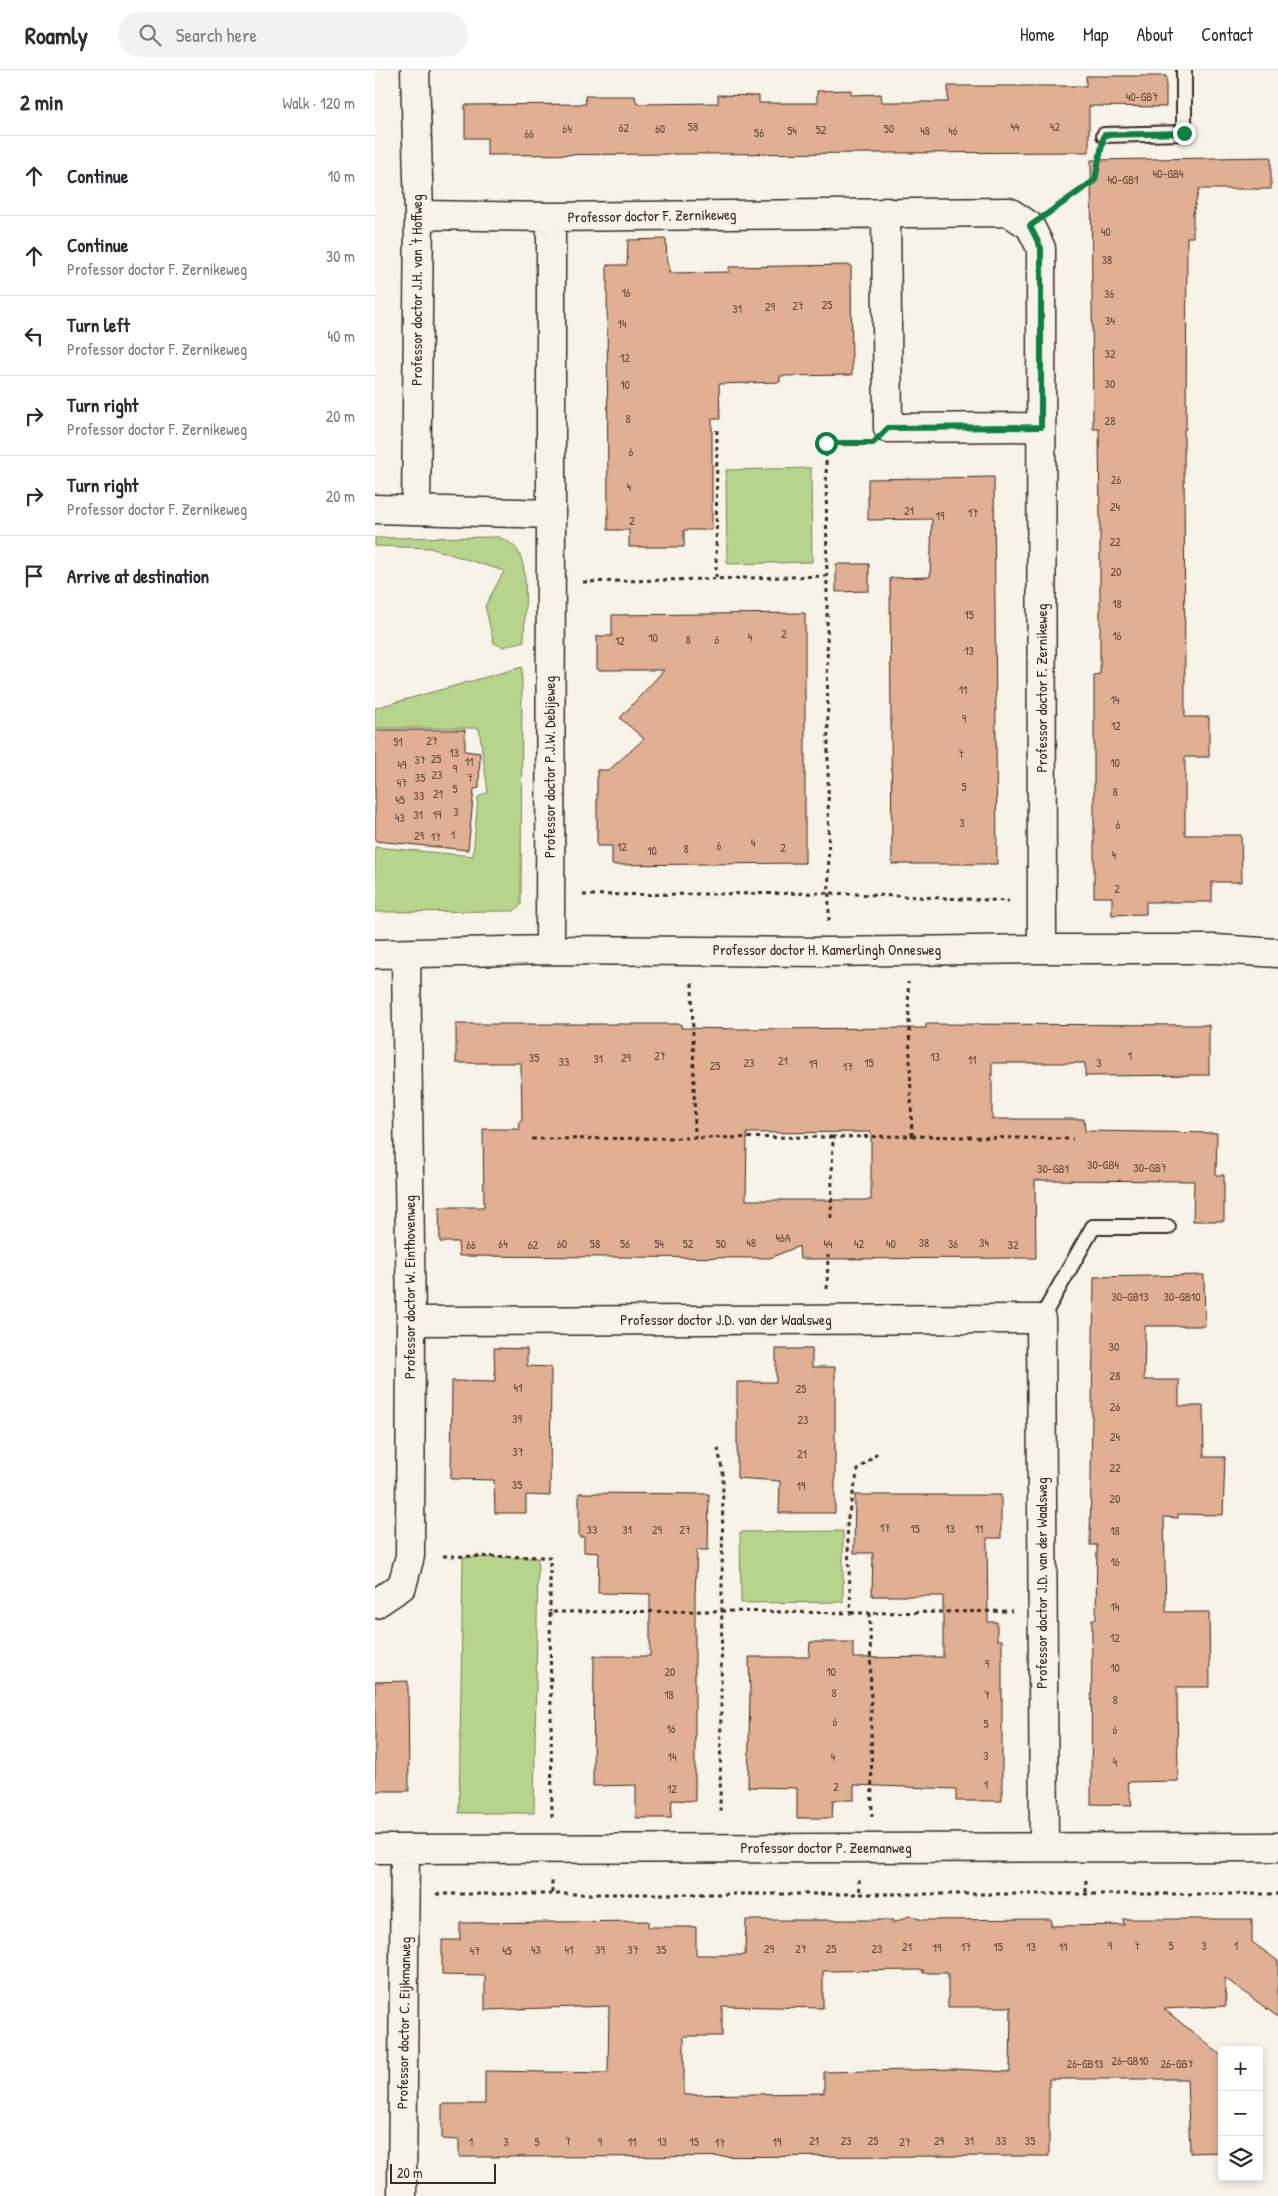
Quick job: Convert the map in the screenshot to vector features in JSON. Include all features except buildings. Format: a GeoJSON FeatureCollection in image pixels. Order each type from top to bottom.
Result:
{"type":"FeatureCollection","features":[{"type":"Feature","properties":{"kind":"street","name":"Professor doctor J.H. van 't Hoffweg"},"geometry":{"type":"LineString","coordinates":[[415,70],[419,215],[416,510]]}},
{"type":"Feature","properties":{"kind":"street"},"geometry":{"type":"LineString","coordinates":[[886,212],[888,428],[1041,427]]}},
{"type":"Feature","properties":{"kind":"street","name":"Professor doctor F. Zernikeweg"},"geometry":{"type":"LineString","coordinates":[[419,215],[551,217],[1009,212],[1030,226],[1041,248],[1042,948]]}},
{"type":"Feature","properties":{"kind":"street"},"geometry":{"type":"LineString","coordinates":[[375,509],[551,514],[551,217]]}},
{"type":"Feature","properties":{"kind":"street","name":"Professor doctor P.J.W. Debijeweg"},"geometry":{"type":"LineString","coordinates":[[550,950],[551,514]]}},
{"type":"Feature","properties":{"kind":"street","name":"Professor doctor H. Kamerlingh Onnesweg"},"geometry":{"type":"LineString","coordinates":[[375,954],[550,950],[828,952],[1042,948],[1216,949],[1278,953]]}},
{"type":"Feature","properties":{"kind":"street","name":"Professor doctor W. Einthovenweg"},"geometry":{"type":"LineString","coordinates":[[375,1604],[402,1586],[410,1556],[411,1321],[407,954]]}},
{"type":"Feature","properties":{"kind":"street","name":"Professor doctor J.D. van der Waalsweg"},"geometry":{"type":"LineString","coordinates":[[411,1321],[1041,1319],[1044,1847]]}},
{"type":"Feature","properties":{"kind":"street","name":"Professor doctor P. Zeemanweg"},"geometry":{"type":"LineString","coordinates":[[375,1850],[1278,1847]]}},
{"type":"Feature","properties":{"kind":"street","name":"Professor doctor C. Eijkmanweg"},"geometry":{"type":"LineString","coordinates":[[402,2196],[405,1849]]}},
{"type":"Feature","properties":{"kind":"lane"},"geometry":{"type":"LineString","coordinates":[[1104,135],[1184,133],[1184,70]]}},
{"type":"Feature","properties":{"kind":"lane","name":"Professor doctor J.D. van der Waalsweg"},"geometry":{"type":"LineString","coordinates":[[1041,1319],[1093,1226],[1168,1226]]}},
{"type":"Feature","properties":{"kind":"path"},"geometry":{"type":"LineString","coordinates":[[1030,226],[1095,180],[1104,135]]}},
{"type":"Feature","properties":{"kind":"path"},"geometry":{"type":"LineString","coordinates":[[716,578],[717,427]]}},
{"type":"Feature","properties":{"kind":"path"},"geometry":{"type":"LineString","coordinates":[[828,952],[830,893],[826,443],[873,443],[888,428]]}},
{"type":"Feature","properties":{"kind":"path"},"geometry":{"type":"LineString","coordinates":[[551,583],[828,576]]}},
{"type":"Feature","properties":{"kind":"path"},"geometry":{"type":"LineString","coordinates":[[550,895],[830,893],[1042,903]]}},
{"type":"Feature","properties":{"kind":"path"},"geometry":{"type":"LineString","coordinates":[[692,950],[695,1138]]}},
{"type":"Feature","properties":{"kind":"path"},"geometry":{"type":"LineString","coordinates":[[907,951],[912,1136]]}},
{"type":"Feature","properties":{"kind":"path"},"geometry":{"type":"LineString","coordinates":[[532,1139],[912,1136],[1073,1139]]}},
{"type":"Feature","properties":{"kind":"path"},"geometry":{"type":"LineString","coordinates":[[831,1218],[833,1137]]}},
{"type":"Feature","properties":{"kind":"path"},"geometry":{"type":"LineString","coordinates":[[718,1448],[723,1474],[719,1848]]}},
{"type":"Feature","properties":{"kind":"path"},"geometry":{"type":"LineString","coordinates":[[851,1614],[847,1522],[858,1470],[877,1453]]}},
{"type":"Feature","properties":{"kind":"path"},"geometry":{"type":"LineString","coordinates":[[410,1556],[550,1557],[552,1894]]}},
{"type":"Feature","properties":{"kind":"path"},"geometry":{"type":"LineString","coordinates":[[550,1612],[722,1611],[851,1614],[1043,1610]]}},
{"type":"Feature","properties":{"kind":"path"},"geometry":{"type":"LineString","coordinates":[[870,1613],[873,1848]]}},
{"type":"Feature","properties":{"kind":"path"},"geometry":{"type":"LineString","coordinates":[[405,1894],[1278,1894]]}},
{"type":"Feature","properties":{"kind":"green space"},"geometry":{"type":"Polygon","coordinates":[[[811,468],[812,562],[727,564],[726,470],[811,468]]]}},
{"type":"Feature","properties":{"kind":"green space"},"geometry":{"type":"Polygon","coordinates":[[[499,537],[518,551],[522,560],[525,582],[524,641],[503,647],[494,643],[485,606],[504,571],[430,548],[375,546],[375,538],[499,537]]]}},
{"type":"Feature","properties":{"kind":"green space"},"geometry":{"type":"Polygon","coordinates":[[[522,667],[521,905],[514,911],[375,912],[375,847],[473,856],[478,797],[488,792],[479,728],[375,728],[375,708],[522,667]]]}},
{"type":"Feature","properties":{"kind":"green space"},"geometry":{"type":"Polygon","coordinates":[[[843,1531],[843,1602],[741,1603],[740,1532],[843,1531]]]}},
{"type":"Feature","properties":{"kind":"green space"},"geometry":{"type":"Polygon","coordinates":[[[463,1557],[538,1558],[534,1813],[459,1813],[463,1557]]]}},
{"type":"Feature","properties":{"kind":"route"},"geometry":{"type":"LineString","coordinates":[[826,443],[873,443],[888,428],[1041,427],[1041,248],[1030,226],[1095,180],[1104,135],[1184,133]]}}]}
